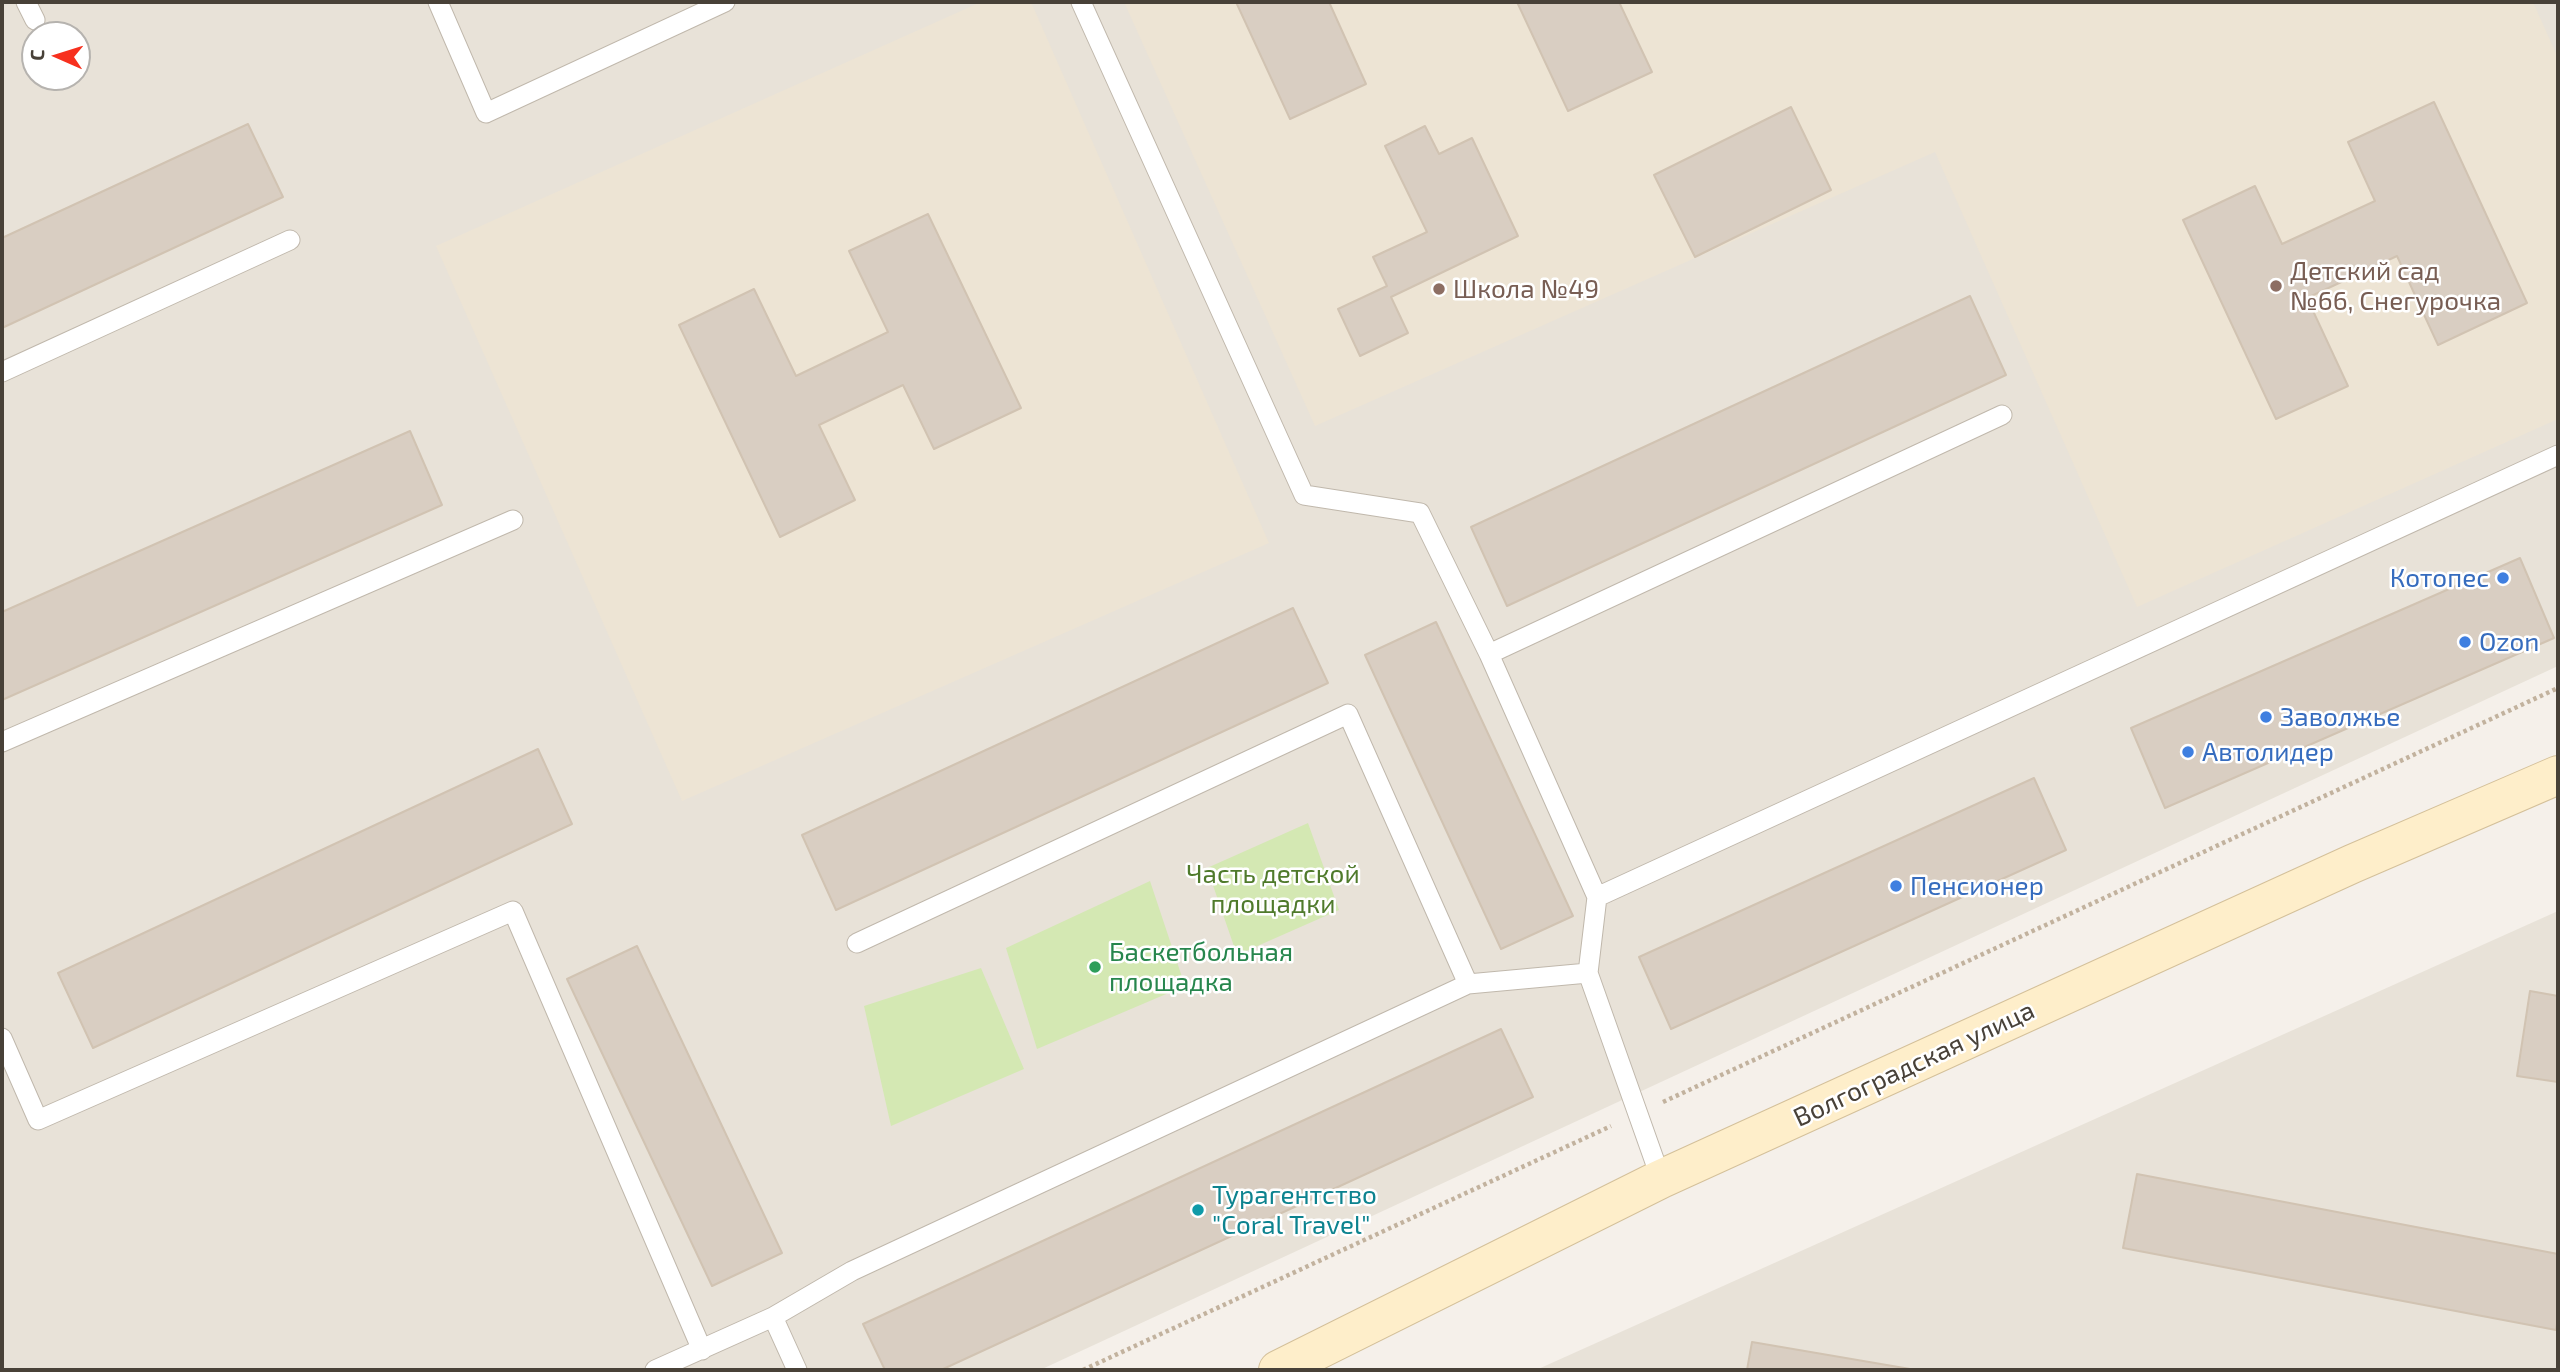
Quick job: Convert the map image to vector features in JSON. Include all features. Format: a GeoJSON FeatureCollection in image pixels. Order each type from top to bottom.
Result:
{"type":"FeatureCollection","features":[{"type":"Feature","properties":{"kind":"main road","name":"Волгоградская улица"},"geometry":{"type":"LineString","coordinates":[[1278,1370],[1661,1179],[2351,864],[2558,775]]}},
{"type":"Feature","properties":{"kind":"lane"},"geometry":{"type":"LineString","coordinates":[[26,2],[35,20]]}},
{"type":"Feature","properties":{"kind":"lane"},"geometry":{"type":"LineString","coordinates":[[438,2],[486,113],[725,2]]}},
{"type":"Feature","properties":{"kind":"lane"},"geometry":{"type":"LineString","coordinates":[[1081,2],[1304,495],[1420,513],[1489,654],[1597,897],[1588,973],[1661,1179]]}},
{"type":"Feature","properties":{"kind":"lane"},"geometry":{"type":"LineString","coordinates":[[2,372],[289,240]]}},
{"type":"Feature","properties":{"kind":"lane"},"geometry":{"type":"LineString","coordinates":[[1489,654],[2002,415]]}},
{"type":"Feature","properties":{"kind":"lane"},"geometry":{"type":"LineString","coordinates":[[1597,897],[2558,456]]}},
{"type":"Feature","properties":{"kind":"lane"},"geometry":{"type":"LineString","coordinates":[[2,742],[513,520]]}},
{"type":"Feature","properties":{"kind":"lane"},"geometry":{"type":"LineString","coordinates":[[857,943],[1348,714],[1468,984]]}},
{"type":"Feature","properties":{"kind":"lane"},"geometry":{"type":"LineString","coordinates":[[2,1038],[38,1119],[513,911],[702,1350]]}},
{"type":"Feature","properties":{"kind":"lane"},"geometry":{"type":"LineString","coordinates":[[655,1370],[773,1317],[852,1271],[1468,984],[1588,973]]}},
{"type":"Feature","properties":{"kind":"lane"},"geometry":{"type":"LineString","coordinates":[[773,1317],[797,1370]]}},
{"type":"Feature","properties":{"kind":"path"},"geometry":{"type":"LineString","coordinates":[[1083,1370],[2558,688]]}},
{"type":"Feature","properties":{"kind":"shaded area"},"geometry":{"type":"Polygon","coordinates":[[[2,2],[2558,2],[2558,666],[1040,1370],[2,1370],[2,2]]]}},
{"type":"Feature","properties":{"kind":"shaded area"},"geometry":{"type":"Polygon","coordinates":[[[981,2],[1031,2],[1269,543],[682,801],[436,246],[981,2]]]}},
{"type":"Feature","properties":{"kind":"shaded area"},"geometry":{"type":"Polygon","coordinates":[[[1124,2],[2533,2],[2558,58],[2558,419],[2137,607],[1935,152],[1315,426],[1124,2]]]}},
{"type":"Feature","properties":{"kind":"shaded area"},"geometry":{"type":"Polygon","coordinates":[[[2558,911],[2558,1370],[1536,1370],[2558,911]]]}},
{"type":"Feature","properties":{"kind":"green space","name":"Часть детской площадки"},"geometry":{"type":"Polygon","coordinates":[[[1308,823],[1339,910],[1237,955],[1207,868],[1308,823]]]}},
{"type":"Feature","properties":{"kind":"green space","name":"Баскетбольная площадка"},"geometry":{"type":"Polygon","coordinates":[[[1150,881],[1185,986],[1037,1049],[1006,948],[1150,881]]]}},
{"type":"Feature","properties":{"kind":"green space"},"geometry":{"type":"Polygon","coordinates":[[[981,968],[1024,1069],[891,1126],[864,1006],[981,968]]]}},
{"type":"Feature","properties":{"kind":"building"},"geometry":{"type":"Polygon","coordinates":[[[1236,2],[1329,2],[1366,84],[1290,119],[1236,2]]]}},
{"type":"Feature","properties":{"kind":"building"},"geometry":{"type":"Polygon","coordinates":[[[1517,2],[1619,2],[1652,72],[1568,111],[1517,2]]]}},
{"type":"Feature","properties":{"kind":"building"},"geometry":{"type":"Polygon","coordinates":[[[2434,102],[2527,303],[2438,345],[2397,256],[2307,298],[2348,386],[2276,419],[2183,220],[2255,186],[2282,244],[2375,201],[2348,142],[2434,102]]]}},
{"type":"Feature","properties":{"kind":"building"},"geometry":{"type":"Polygon","coordinates":[[[1791,107],[1831,190],[1695,257],[1654,175],[1791,107]]]}},
{"type":"Feature","properties":{"kind":"building"},"geometry":{"type":"Polygon","coordinates":[[[248,124],[283,197],[2,328],[2,238],[248,124]]]}},
{"type":"Feature","properties":{"kind":"building"},"geometry":{"type":"Polygon","coordinates":[[[1425,126],[1439,154],[1472,138],[1518,236],[1391,297],[1408,333],[1360,356],[1338,309],[1387,286],[1373,257],[1427,232],[1385,146],[1425,126]]]}},
{"type":"Feature","properties":{"kind":"building"},"geometry":{"type":"Polygon","coordinates":[[[928,214],[1021,408],[934,449],[903,385],[819,425],[855,500],[780,537],[679,325],[754,289],[796,376],[888,332],[849,251],[928,214]]]}},
{"type":"Feature","properties":{"kind":"building"},"geometry":{"type":"Polygon","coordinates":[[[1970,296],[2006,375],[1507,606],[1471,527],[1970,296]]]}},
{"type":"Feature","properties":{"kind":"building"},"geometry":{"type":"Polygon","coordinates":[[[410,431],[442,505],[2,700],[2,612],[410,431]]]}},
{"type":"Feature","properties":{"kind":"building"},"geometry":{"type":"Polygon","coordinates":[[[2520,558],[2554,638],[2165,808],[2131,728],[2520,558]]]}},
{"type":"Feature","properties":{"kind":"building"},"geometry":{"type":"Polygon","coordinates":[[[1293,608],[1328,683],[836,910],[802,835],[1293,608]]]}},
{"type":"Feature","properties":{"kind":"building"},"geometry":{"type":"Polygon","coordinates":[[[1436,622],[1573,916],[1501,949],[1365,655],[1436,622]]]}},
{"type":"Feature","properties":{"kind":"building"},"geometry":{"type":"Polygon","coordinates":[[[538,749],[572,824],[93,1048],[58,973],[538,749]]]}},
{"type":"Feature","properties":{"kind":"building"},"geometry":{"type":"Polygon","coordinates":[[[2034,778],[2066,850],[1671,1029],[1639,957],[2034,778]]]}},
{"type":"Feature","properties":{"kind":"building"},"geometry":{"type":"Polygon","coordinates":[[[637,946],[782,1253],[712,1286],[567,979],[637,946]]]}},
{"type":"Feature","properties":{"kind":"building"},"geometry":{"type":"Polygon","coordinates":[[[2530,991],[2558,996],[2558,1082],[2517,1076],[2530,991]]]}},
{"type":"Feature","properties":{"kind":"building","name":"Турагентство \"Coral Travel\""},"geometry":{"type":"Polygon","coordinates":[[[1501,1029],[1533,1097],[941,1370],[885,1370],[863,1324],[1501,1029]]]}},
{"type":"Feature","properties":{"kind":"building"},"geometry":{"type":"Polygon","coordinates":[[[2137,1174],[2558,1254],[2556,1330],[2123,1248],[2137,1174]]]}},
{"type":"Feature","properties":{"kind":"building"},"geometry":{"type":"Polygon","coordinates":[[[1752,1342],[1916,1370],[1747,1370],[1752,1342]]]}},
{"type":"Feature","properties":{"kind":"place","name":"Детский сад №66, Снегурочка"},"geometry":{"type":"Point","coordinates":[2276,286]}},
{"type":"Feature","properties":{"kind":"place","name":"Школа №49"},"geometry":{"type":"Point","coordinates":[1439,289]}},
{"type":"Feature","properties":{"kind":"place","name":"Котопес"},"geometry":{"type":"Point","coordinates":[2503,578]}},
{"type":"Feature","properties":{"kind":"place","name":"Ozon"},"geometry":{"type":"Point","coordinates":[2465,642]}},
{"type":"Feature","properties":{"kind":"place","name":"Заволжье"},"geometry":{"type":"Point","coordinates":[2266,717]}},
{"type":"Feature","properties":{"kind":"place","name":"Автолидер"},"geometry":{"type":"Point","coordinates":[2188,752]}},
{"type":"Feature","properties":{"kind":"place","name":"Пенсионер"},"geometry":{"type":"Point","coordinates":[1896,886]}},
{"type":"Feature","properties":{"kind":"place","name":"Баскетбольная площадка"},"geometry":{"type":"Point","coordinates":[1095,967]}},
{"type":"Feature","properties":{"kind":"place","name":"Турагентство \"Coral Travel\""},"geometry":{"type":"Point","coordinates":[1198,1210]}}]}
